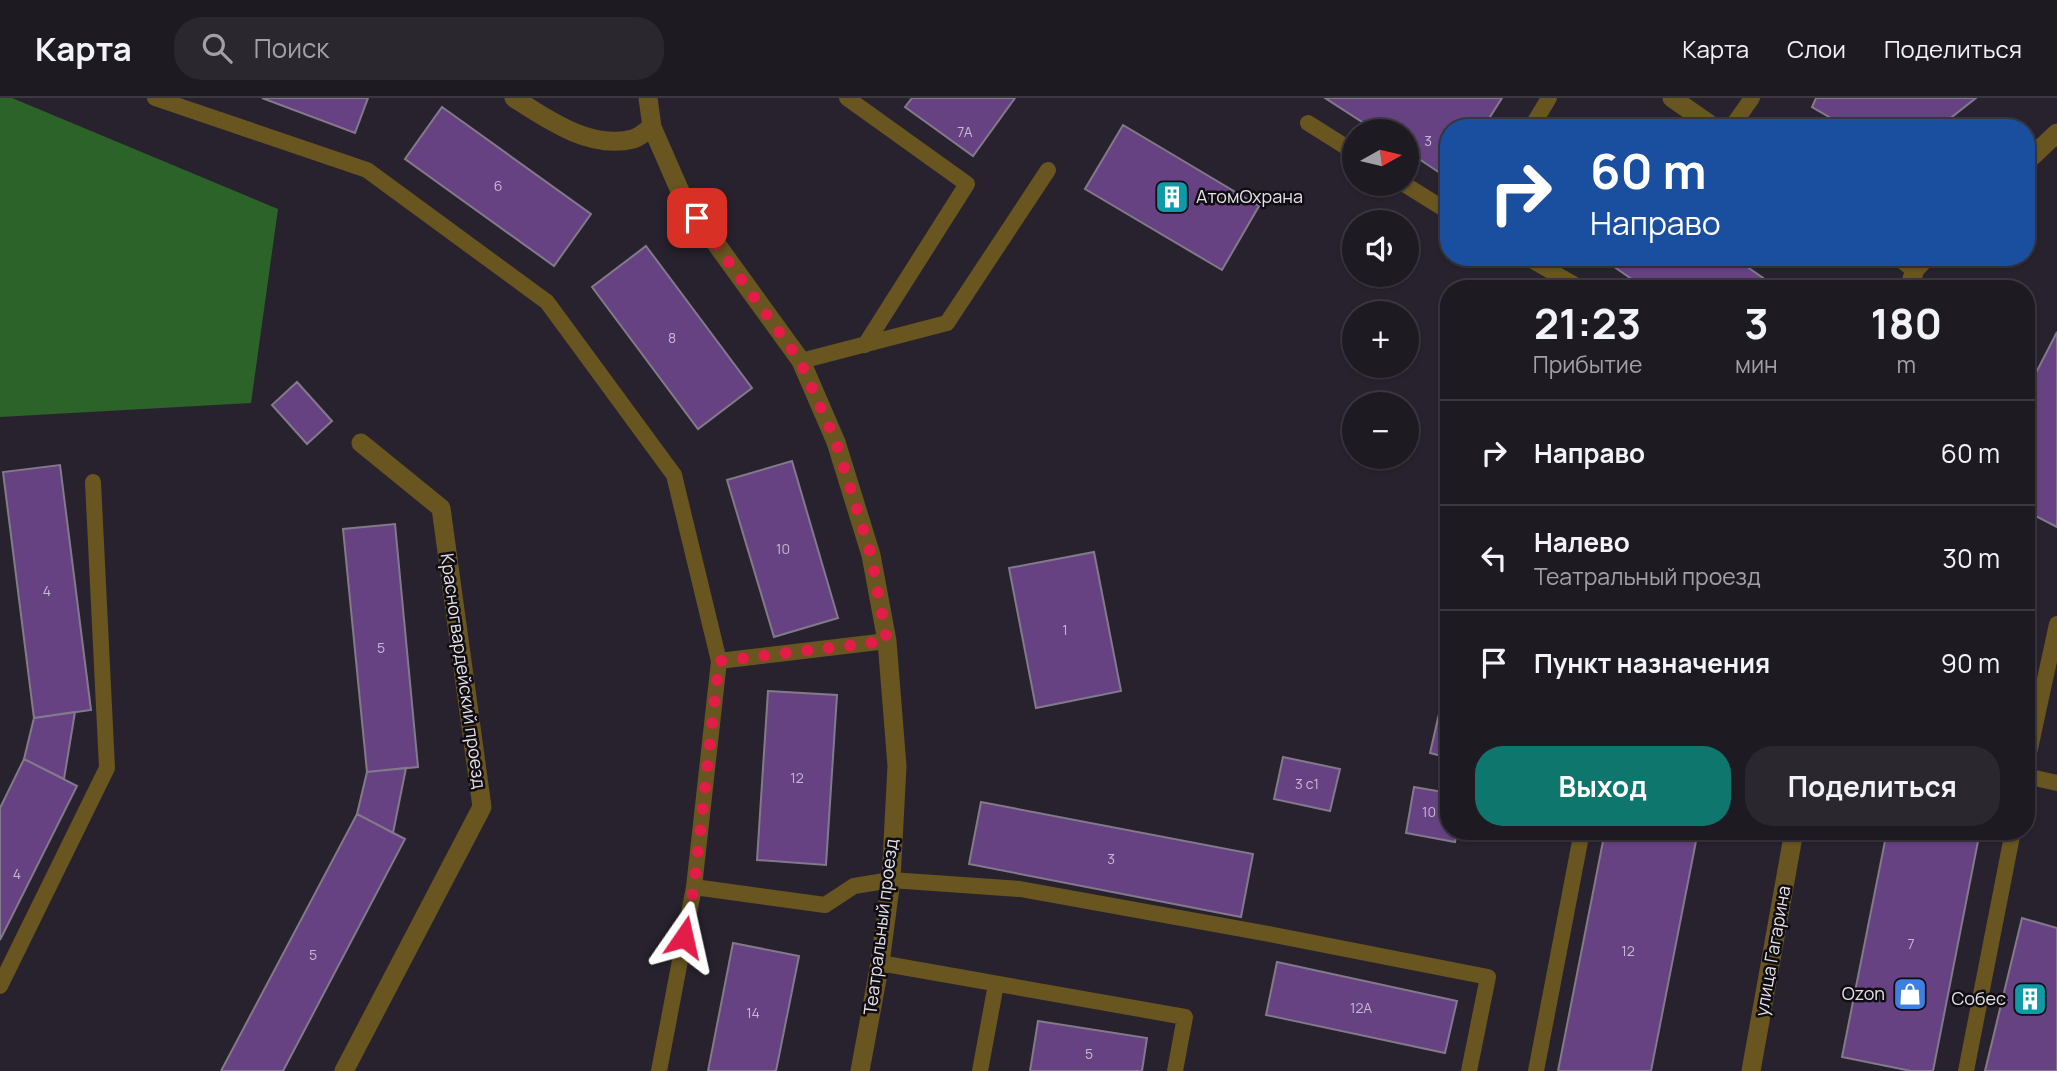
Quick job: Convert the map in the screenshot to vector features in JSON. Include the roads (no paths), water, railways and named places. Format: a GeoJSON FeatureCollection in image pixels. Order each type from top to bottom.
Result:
{"type":"FeatureCollection","features":[{"type":"Feature","properties":{"kind":"street"},"geometry":{"type":"LineString","coordinates":[[514,98],[547,119],[582,136],[617,141],[636,139],[652,127]]}},
{"type":"Feature","properties":{"kind":"street","name":"Театральный проезд"},"geometry":{"type":"LineString","coordinates":[[648,98],[652,127],[682,198],[800,361],[836,442],[871,555],[887,641],[897,766],[891,880],[880,963],[860,1071]]}},
{"type":"Feature","properties":{"kind":"street"},"geometry":{"type":"LineString","coordinates":[[1672,98],[1702,119]]}},
{"type":"Feature","properties":{"kind":"street"},"geometry":{"type":"LineString","coordinates":[[2035,154],[2057,133]]}},
{"type":"Feature","properties":{"kind":"street","name":"Красногвардейский проезд"},"geometry":{"type":"LineString","coordinates":[[344,1071],[481,807],[441,508],[361,443]]}},
{"type":"Feature","properties":{"kind":"street","name":"улица Гагарина"},"geometry":{"type":"LineString","coordinates":[[1751,1071],[1792,840]]}},
{"type":"Feature","properties":{"kind":"lane"},"geometry":{"type":"LineString","coordinates":[[847,98],[967,184],[865,345]]}},
{"type":"Feature","properties":{"kind":"lane"},"geometry":{"type":"LineString","coordinates":[[1536,119],[1549,98]]}},
{"type":"Feature","properties":{"kind":"lane"},"geometry":{"type":"LineString","coordinates":[[1737,119],[1752,98]]}},
{"type":"Feature","properties":{"kind":"lane"},"geometry":{"type":"LineString","coordinates":[[159,99],[367,170],[547,302],[674,475],[719,661],[694,887],[659,1071]]}},
{"type":"Feature","properties":{"kind":"lane"},"geometry":{"type":"LineString","coordinates":[[1308,123],[1342,144]]}},
{"type":"Feature","properties":{"kind":"lane"},"geometry":{"type":"LineString","coordinates":[[800,361],[947,323],[1048,170]]}},
{"type":"Feature","properties":{"kind":"lane"},"geometry":{"type":"LineString","coordinates":[[1419,193],[1440,206]]}},
{"type":"Feature","properties":{"kind":"lane"},"geometry":{"type":"LineString","coordinates":[[1542,266],[1566,280]]}},
{"type":"Feature","properties":{"kind":"lane"},"geometry":{"type":"LineString","coordinates":[[0,986],[107,768],[93,482]]}},
{"type":"Feature","properties":{"kind":"lane"},"geometry":{"type":"LineString","coordinates":[[2035,725],[2057,624]]}},
{"type":"Feature","properties":{"kind":"lane"},"geometry":{"type":"LineString","coordinates":[[719,661],[887,641]]}},
{"type":"Feature","properties":{"kind":"lane"},"geometry":{"type":"LineString","coordinates":[[2035,778],[2057,783]]}},
{"type":"Feature","properties":{"kind":"lane"},"geometry":{"type":"LineString","coordinates":[[1536,1071],[1580,840]]}},
{"type":"Feature","properties":{"kind":"lane"},"geometry":{"type":"LineString","coordinates":[[1965,1071],[2011,840]]}},
{"type":"Feature","properties":{"kind":"lane"},"geometry":{"type":"LineString","coordinates":[[694,887],[825,905],[854,886],[891,880],[1020,889],[1488,977],[1469,1071]]}},
{"type":"Feature","properties":{"kind":"lane"},"geometry":{"type":"LineString","coordinates":[[880,963],[1185,1017],[1175,1071]]}},
{"type":"Feature","properties":{"kind":"lane"},"geometry":{"type":"LineString","coordinates":[[980,1071],[996,984]]}},
{"type":"Feature","properties":{"kind":"place","name":"АтомОхрана"},"geometry":{"type":"Point","coordinates":[1172,197]}},
{"type":"Feature","properties":{"kind":"place","name":"Ozon"},"geometry":{"type":"Point","coordinates":[1910,994]}},
{"type":"Feature","properties":{"kind":"place","name":"Собес"},"geometry":{"type":"Point","coordinates":[2030,999]}}]}
